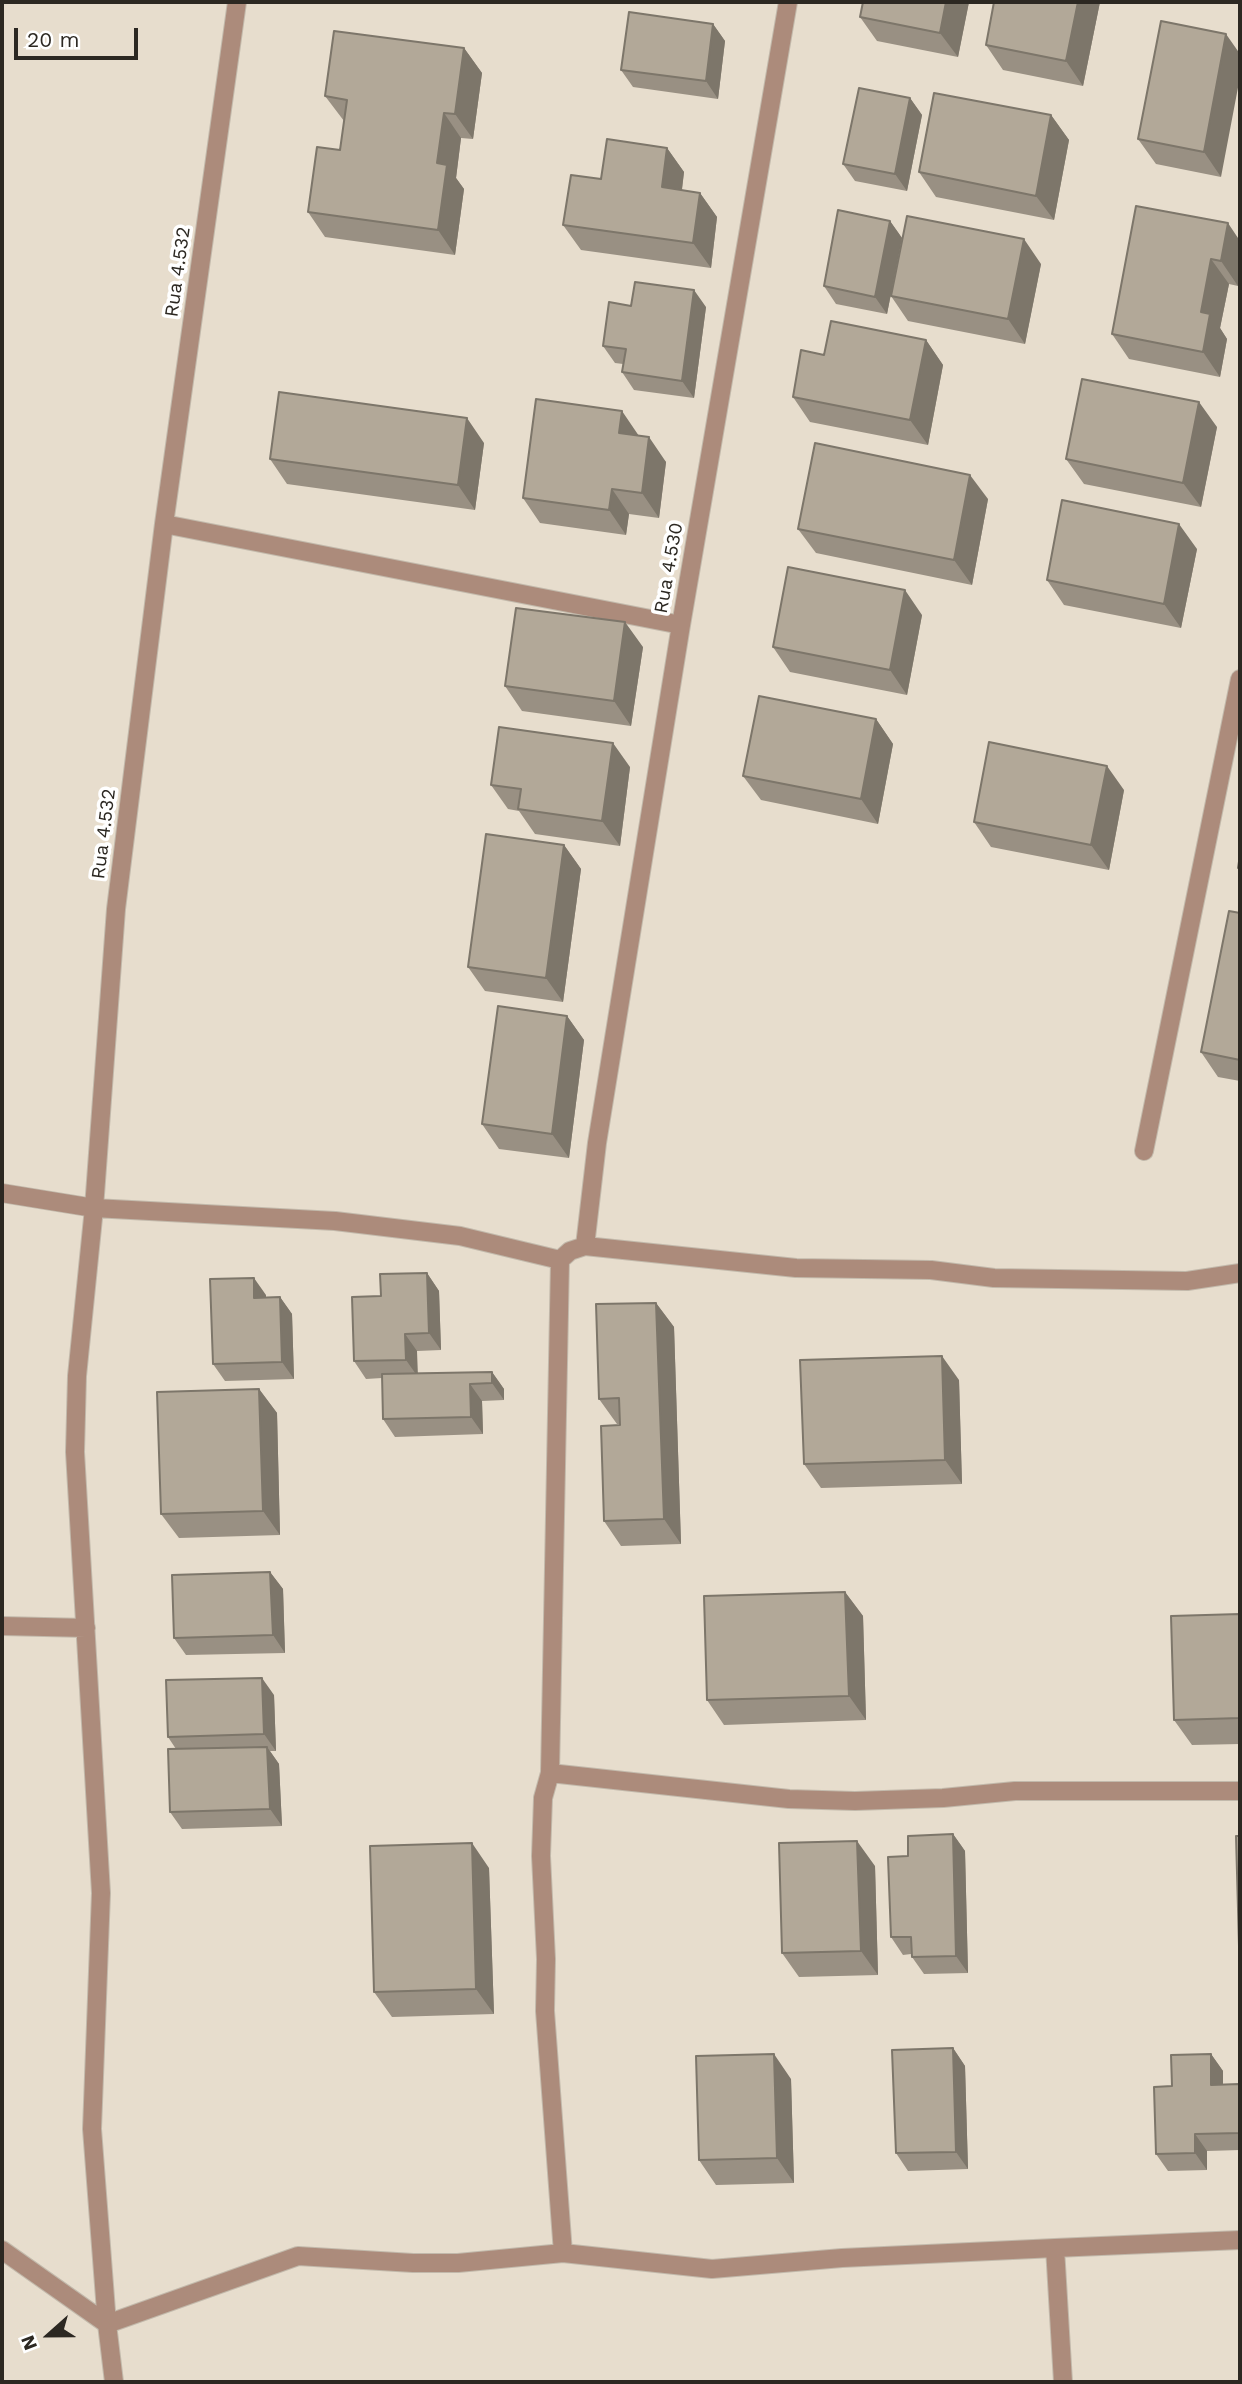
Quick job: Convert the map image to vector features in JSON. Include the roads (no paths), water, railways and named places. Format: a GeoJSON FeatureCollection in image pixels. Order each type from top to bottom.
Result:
{"type":"FeatureCollection","features":[{"type":"Feature","properties":{"kind":"street","name":"Rua 4.532"},"geometry":{"type":"LineString","coordinates":[[114,2382],[92,2129],[101,1893],[75,1452],[77,1376],[94,1208],[116,909],[164,524],[237,2]]}},
{"type":"Feature","properties":{"kind":"street","name":"Rua 4.530"},"geometry":{"type":"LineString","coordinates":[[585,1246],[597,1143],[681,625],[788,2]]}},
{"type":"Feature","properties":{"kind":"street"},"geometry":{"type":"LineString","coordinates":[[164,524],[681,625]]}},
{"type":"Feature","properties":{"kind":"street"},"geometry":{"type":"LineString","coordinates":[[1144,1151],[1240,679]]}},
{"type":"Feature","properties":{"kind":"street"},"geometry":{"type":"LineString","coordinates":[[2,1194],[94,1208],[335,1222],[460,1236],[560,1260]]}},
{"type":"Feature","properties":{"kind":"street"},"geometry":{"type":"LineString","coordinates":[[563,2253],[545,2011],[546,1959],[541,1856],[543,1798],[551,1773],[560,1260],[570,1251],[585,1246],[796,1268],[931,1270],[994,1278],[1187,1281],[1240,1273]]}},
{"type":"Feature","properties":{"kind":"street"},"geometry":{"type":"LineString","coordinates":[[2,1626],[86,1628]]}},
{"type":"Feature","properties":{"kind":"street"},"geometry":{"type":"LineString","coordinates":[[551,1773],[789,1799],[855,1801],[943,1798],[1015,1791],[1240,1791]]}},
{"type":"Feature","properties":{"kind":"street"},"geometry":{"type":"LineString","coordinates":[[2,2250],[107,2324],[298,2256],[458,2263],[563,2253],[712,2269],[842,2258],[1240,2240]]}},
{"type":"Feature","properties":{"kind":"street"},"geometry":{"type":"LineString","coordinates":[[1055,2248],[1063,2382]]}}]}
